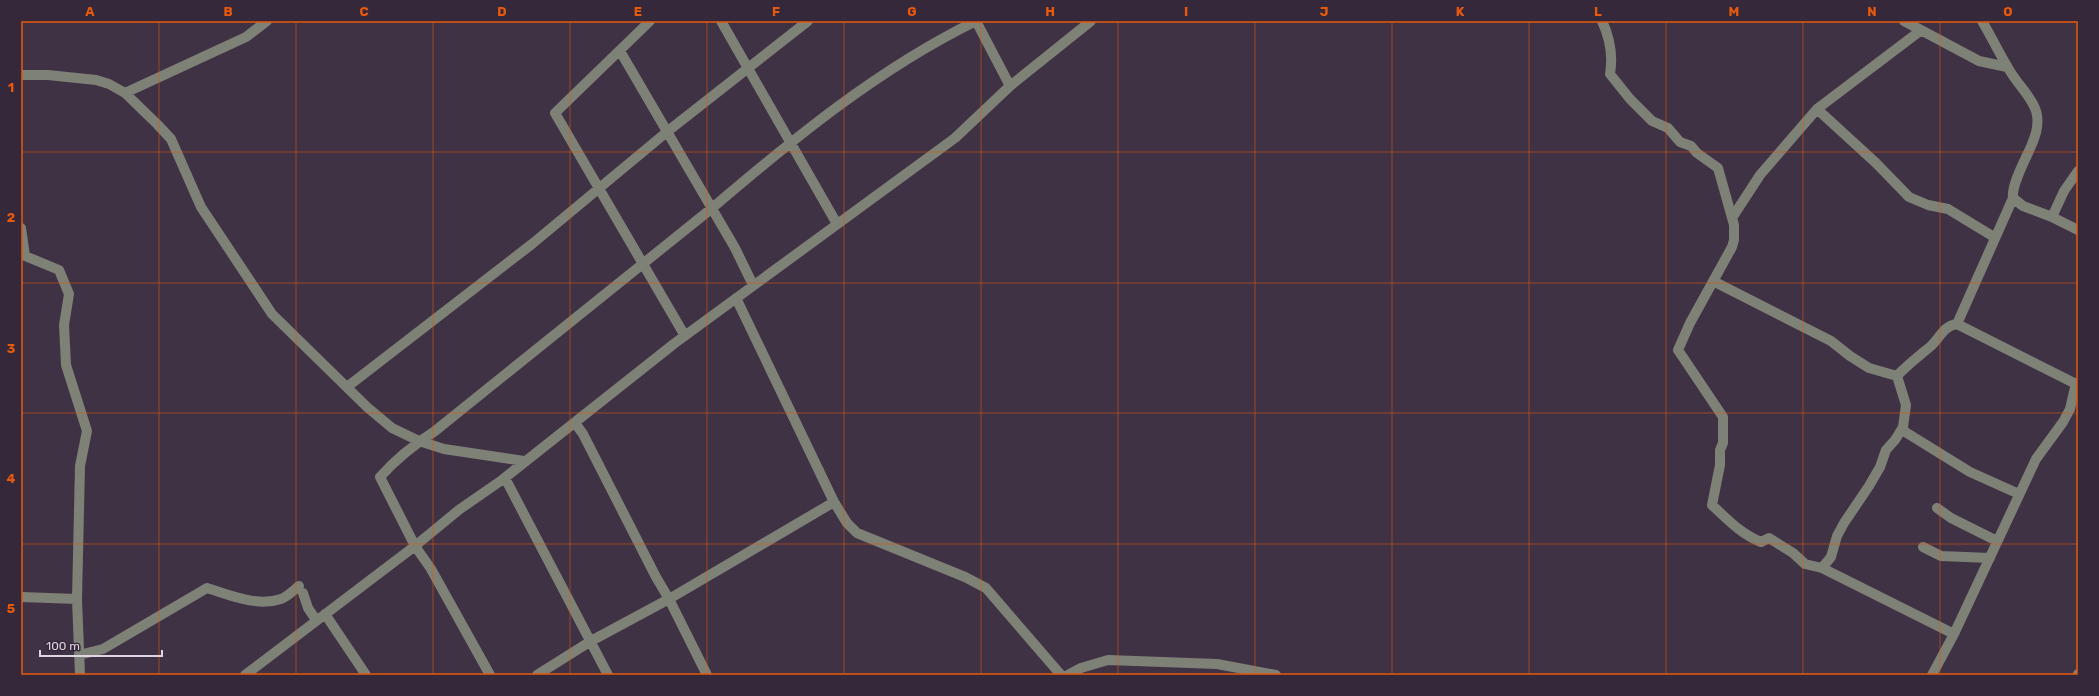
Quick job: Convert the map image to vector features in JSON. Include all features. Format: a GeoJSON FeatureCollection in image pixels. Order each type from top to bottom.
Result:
{"type":"FeatureCollection","features":[{"type":"Feature","properties":{"kind":"street"},"geometry":{"type":"LineString","coordinates":[[125,93],[246,37],[267,21]]}},
{"type":"Feature","properties":{"kind":"street"},"geometry":{"type":"LineString","coordinates":[[650,21],[555,113],[642,265],[685,336]]}},
{"type":"Feature","properties":{"kind":"street"},"geometry":{"type":"LineString","coordinates":[[721,21],[837,224]]}},
{"type":"Feature","properties":{"kind":"street"},"geometry":{"type":"LineString","coordinates":[[347,387],[532,244],[668,131],[808,21]]}},
{"type":"Feature","properties":{"kind":"street"},"geometry":{"type":"LineString","coordinates":[[490,675],[431,569],[415,546],[380,478],[392,464],[860,90],[932,42],[976,21],[1010,86]]}},
{"type":"Feature","properties":{"kind":"street"},"geometry":{"type":"LineString","coordinates":[[245,675],[415,546],[460,509],[505,478],[524,461],[575,424],[621,385],[685,336],[957,136],[1010,86],[1091,21]]}},
{"type":"Feature","properties":{"kind":"street"},"geometry":{"type":"LineString","coordinates":[[1602,21],[1613,61],[1610,74],[1630,99],[1652,121],[1668,128],[1680,142],[1691,146],[1697,153],[1718,168],[1732,218],[1734,240],[1690,323],[1678,350],[1723,418],[1723,443],[1720,450],[1720,465],[1712,505],[1739,531],[1750,538],[1761,542],[1769,538],[1793,553],[1805,564],[1822,568],[1954,634]]}},
{"type":"Feature","properties":{"kind":"street"},"geometry":{"type":"LineString","coordinates":[[1904,21],[1920,31],[1979,61],[2007,67]]}},
{"type":"Feature","properties":{"kind":"street"},"geometry":{"type":"LineString","coordinates":[[1957,324],[1994,237],[2013,198],[2013,188],[2034,140],[2038,114],[2033,100],[2007,67],[1996,44],[1982,21]]}},
{"type":"Feature","properties":{"kind":"street"},"geometry":{"type":"LineString","coordinates":[[1732,218],[1760,176],[1817,109],[1920,31]]}},
{"type":"Feature","properties":{"kind":"street"},"geometry":{"type":"LineString","coordinates":[[620,51],[735,248],[753,285]]}},
{"type":"Feature","properties":{"kind":"street"},"geometry":{"type":"LineString","coordinates":[[21,75],[48,75],[96,80],[109,84],[125,93],[171,139],[201,207],[272,314],[347,387],[392,428],[419,441],[444,449],[524,461]]}},
{"type":"Feature","properties":{"kind":"street"},"geometry":{"type":"LineString","coordinates":[[1817,109],[1876,163],[1908,197],[1928,205],[1948,209],[1994,237]]}},
{"type":"Feature","properties":{"kind":"street"},"geometry":{"type":"LineString","coordinates":[[2052,217],[2064,191],[2078,171]]}},
{"type":"Feature","properties":{"kind":"street"},"geometry":{"type":"LineString","coordinates":[[2013,198],[2024,206],[2052,217],[2078,230]]}},
{"type":"Feature","properties":{"kind":"street"},"geometry":{"type":"LineString","coordinates":[[21,228],[25,256],[59,270],[69,294],[64,324],[66,365],[87,431],[80,466],[77,599],[80,675]]}},
{"type":"Feature","properties":{"kind":"street"},"geometry":{"type":"LineString","coordinates":[[1713,281],[1832,341],[1850,356],[1869,368],[1897,376]]}},
{"type":"Feature","properties":{"kind":"street"},"geometry":{"type":"LineString","coordinates":[[736,298],[834,502],[847,523],[857,533],[965,577],[986,588],[1061,675]]}},
{"type":"Feature","properties":{"kind":"street"},"geometry":{"type":"LineString","coordinates":[[1897,376],[1932,345],[1950,325],[1957,324],[2077,384],[2070,409],[2036,459],[1954,634],[1932,675]]}},
{"type":"Feature","properties":{"kind":"street"},"geometry":{"type":"LineString","coordinates":[[1822,568],[1831,557],[1837,536],[1844,523],[1869,486],[1882,463],[1886,450],[1902,430],[1906,416],[1906,405],[1897,376]]}},
{"type":"Feature","properties":{"kind":"street"},"geometry":{"type":"LineString","coordinates":[[575,424],[583,434],[707,675]]}},
{"type":"Feature","properties":{"kind":"street"},"geometry":{"type":"LineString","coordinates":[[1902,430],[1970,472],[2019,494]]}},
{"type":"Feature","properties":{"kind":"street"},"geometry":{"type":"LineString","coordinates":[[505,478],[608,675]]}},
{"type":"Feature","properties":{"kind":"street"},"geometry":{"type":"LineString","coordinates":[[537,675],[591,641],[669,599],[834,502]]}},
{"type":"Feature","properties":{"kind":"street"},"geometry":{"type":"LineString","coordinates":[[1937,508],[1952,518],[1997,541]]}},
{"type":"Feature","properties":{"kind":"street"},"geometry":{"type":"LineString","coordinates":[[1923,547],[1941,556],[1990,558]]}},
{"type":"Feature","properties":{"kind":"street"},"geometry":{"type":"LineString","coordinates":[[79,655],[103,649],[207,588],[244,599],[262,602],[282,599],[301,590],[308,608],[316,620]]}},
{"type":"Feature","properties":{"kind":"street"},"geometry":{"type":"LineString","coordinates":[[21,597],[77,599]]}},
{"type":"Feature","properties":{"kind":"street"},"geometry":{"type":"LineString","coordinates":[[325,614],[366,675]]}},
{"type":"Feature","properties":{"kind":"street"},"geometry":{"type":"LineString","coordinates":[[1068,675],[1081,668],[1108,660],[1217,664],[1276,675]]}}]}
